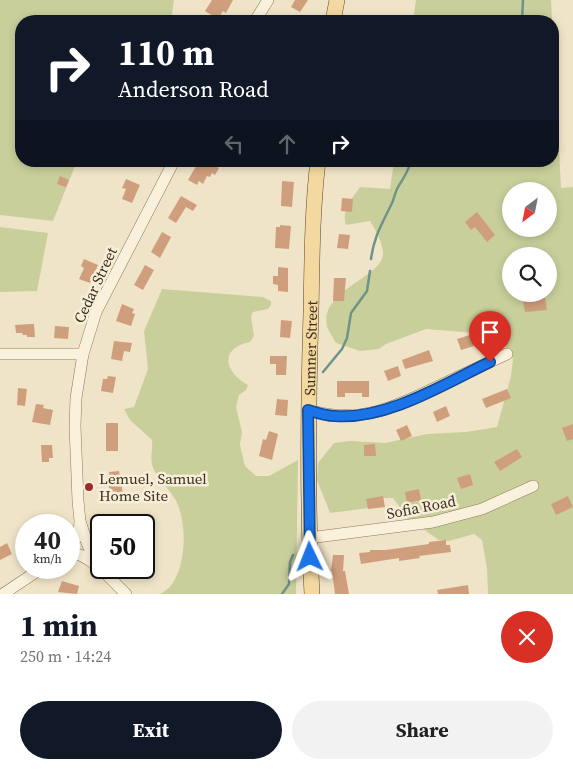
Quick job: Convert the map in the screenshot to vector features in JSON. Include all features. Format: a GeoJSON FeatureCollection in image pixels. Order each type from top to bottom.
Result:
{"type":"FeatureCollection","features":[{"type":"Feature","properties":{"kind":"main road"},"geometry":{"type":"LineString","coordinates":[[334,15],[337,0]]}},
{"type":"Feature","properties":{"kind":"main road","name":"Sumner Street"},"geometry":{"type":"LineString","coordinates":[[312,594],[309,538],[308,410],[314,210],[318,167]]}},
{"type":"Feature","properties":{"kind":"street"},"geometry":{"type":"LineString","coordinates":[[259,15],[268,0]]}},
{"type":"Feature","properties":{"kind":"street","name":"Cedar Street"},"geometry":{"type":"LineString","coordinates":[[80,514],[75,426],[76,398],[83,354],[96,312],[171,167]]}},
{"type":"Feature","properties":{"kind":"street"},"geometry":{"type":"LineString","coordinates":[[0,354],[83,354]]}},
{"type":"Feature","properties":{"kind":"street"},"geometry":{"type":"LineString","coordinates":[[308,410],[336,416],[384,411],[506,354]]}},
{"type":"Feature","properties":{"kind":"street","name":"Sofia Road"},"geometry":{"type":"LineString","coordinates":[[309,538],[416,526],[450,519],[482,509],[533,486]]}},
{"type":"Feature","properties":{"kind":"street","name":"Cedar Street"},"geometry":{"type":"LineString","coordinates":[[80,521],[90,550]]}},
{"type":"Feature","properties":{"kind":"street"},"geometry":{"type":"LineString","coordinates":[[4,594],[26,579]]}},
{"type":"Feature","properties":{"kind":"street","name":"Cedar Street"},"geometry":{"type":"LineString","coordinates":[[110,579],[126,594]]}},
{"type":"Feature","properties":{"kind":"green space"},"geometry":{"type":"Polygon","coordinates":[[[0,0],[174,0],[172,15],[15,15],[15,167],[75,167],[53,221],[0,215],[0,0]]]}},
{"type":"Feature","properties":{"kind":"green space"},"geometry":{"type":"Polygon","coordinates":[[[416,0],[551,0],[552,15],[414,15],[416,0]]]}},
{"type":"Feature","properties":{"kind":"green space"},"geometry":{"type":"Polygon","coordinates":[[[559,147],[561,188],[573,187],[573,594],[488,594],[487,568],[482,540],[474,534],[449,541],[439,540],[408,519],[393,498],[384,498],[369,508],[330,513],[317,480],[318,463],[334,443],[350,441],[385,443],[427,434],[466,432],[497,427],[511,376],[513,359],[498,335],[426,329],[386,344],[379,349],[360,351],[336,343],[327,326],[327,314],[341,293],[381,262],[383,253],[381,244],[370,221],[346,225],[346,210],[360,187],[390,189],[393,167],[559,167],[559,147]]]}},
{"type":"Feature","properties":{"kind":"green space"},"geometry":{"type":"Polygon","coordinates":[[[0,227],[48,233],[37,291],[0,292],[0,227]]]}},
{"type":"Feature","properties":{"kind":"green space"},"geometry":{"type":"Polygon","coordinates":[[[162,289],[263,297],[271,301],[268,309],[253,312],[251,317],[254,336],[250,342],[233,349],[228,361],[234,374],[248,385],[246,390],[239,395],[236,407],[242,432],[240,445],[245,466],[256,476],[269,476],[298,460],[296,594],[160,594],[170,587],[175,579],[182,558],[184,536],[181,514],[176,500],[154,470],[151,459],[152,440],[130,420],[124,409],[134,407],[148,369],[144,331],[162,289]]]}},
{"type":"Feature","properties":{"kind":"building"},"geometry":{"type":"Polygon","coordinates":[[[212,0],[233,0],[226,13],[223,11],[220,15],[212,15],[205,11],[212,0]]]}},
{"type":"Feature","properties":{"kind":"building"},"geometry":{"type":"Polygon","coordinates":[[[295,0],[308,0],[300,12],[291,7],[295,0]]]}},
{"type":"Feature","properties":{"kind":"building"},"geometry":{"type":"Polygon","coordinates":[[[196,167],[219,168],[215,175],[212,173],[210,177],[207,176],[203,184],[199,181],[197,185],[188,180],[196,167]]]}},
{"type":"Feature","properties":{"kind":"building"},"geometry":{"type":"Polygon","coordinates":[[[60,176],[69,180],[66,187],[57,184],[60,176]]]}},
{"type":"Feature","properties":{"kind":"building"},"geometry":{"type":"Polygon","coordinates":[[[126,179],[140,185],[132,203],[122,199],[126,189],[122,188],[126,179]]]}},
{"type":"Feature","properties":{"kind":"building"},"geometry":{"type":"Polygon","coordinates":[[[282,181],[294,182],[292,207],[281,206],[282,181]]]}},
{"type":"Feature","properties":{"kind":"building"},"geometry":{"type":"Polygon","coordinates":[[[181,196],[197,205],[193,211],[186,207],[176,223],[168,218],[181,196]]]}},
{"type":"Feature","properties":{"kind":"building"},"geometry":{"type":"Polygon","coordinates":[[[342,198],[353,199],[352,212],[341,211],[342,198]]]}},
{"type":"Feature","properties":{"kind":"building"},"geometry":{"type":"Polygon","coordinates":[[[477,212],[495,235],[487,242],[475,227],[471,230],[465,222],[477,212]]]}},
{"type":"Feature","properties":{"kind":"building"},"geometry":{"type":"Polygon","coordinates":[[[280,225],[291,226],[289,249],[275,248],[276,227],[280,227],[280,225]]]}},
{"type":"Feature","properties":{"kind":"building"},"geometry":{"type":"Polygon","coordinates":[[[162,232],[171,237],[160,258],[151,252],[162,232]]]}},
{"type":"Feature","properties":{"kind":"building"},"geometry":{"type":"Polygon","coordinates":[[[339,234],[350,235],[348,249],[337,248],[339,234]]]}},
{"type":"Feature","properties":{"kind":"building"},"geometry":{"type":"Polygon","coordinates":[[[84,259],[98,265],[90,283],[79,279],[84,268],[81,266],[84,259]]]}},
{"type":"Feature","properties":{"kind":"building"},"geometry":{"type":"Polygon","coordinates":[[[145,265],[154,270],[143,290],[134,285],[145,265]]]}},
{"type":"Feature","properties":{"kind":"building"},"geometry":{"type":"Polygon","coordinates":[[[278,267],[288,268],[288,292],[278,291],[278,285],[273,284],[273,276],[278,276],[278,267]]]}},
{"type":"Feature","properties":{"kind":"building"},"geometry":{"type":"Polygon","coordinates":[[[334,278],[346,278],[344,301],[333,301],[334,278]]]}},
{"type":"Feature","properties":{"kind":"building"},"geometry":{"type":"Polygon","coordinates":[[[523,302],[546,302],[547,310],[525,312],[523,302]]]}},
{"type":"Feature","properties":{"kind":"building"},"geometry":{"type":"Polygon","coordinates":[[[122,304],[134,309],[132,313],[135,314],[131,326],[116,321],[122,304]]]}},
{"type":"Feature","properties":{"kind":"building"},"geometry":{"type":"Polygon","coordinates":[[[281,320],[292,321],[290,338],[280,337],[281,320]]]}},
{"type":"Feature","properties":{"kind":"building"},"geometry":{"type":"Polygon","coordinates":[[[34,324],[35,337],[27,337],[27,335],[22,333],[16,333],[15,325],[34,324]]]}},
{"type":"Feature","properties":{"kind":"building"},"geometry":{"type":"Polygon","coordinates":[[[55,326],[69,327],[68,339],[54,338],[55,326]]]}},
{"type":"Feature","properties":{"kind":"building"},"geometry":{"type":"Polygon","coordinates":[[[470,335],[474,346],[461,350],[457,339],[470,335]]]}},
{"type":"Feature","properties":{"kind":"building"},"geometry":{"type":"Polygon","coordinates":[[[114,341],[132,343],[130,352],[124,351],[122,361],[111,359],[114,341]]]}},
{"type":"Feature","properties":{"kind":"building"},"geometry":{"type":"Polygon","coordinates":[[[429,350],[433,361],[405,369],[402,360],[429,350]]]}},
{"type":"Feature","properties":{"kind":"building"},"geometry":{"type":"Polygon","coordinates":[[[270,356],[287,356],[286,375],[276,375],[276,364],[270,364],[270,356]]]}},
{"type":"Feature","properties":{"kind":"building"},"geometry":{"type":"Polygon","coordinates":[[[398,366],[401,376],[388,381],[384,371],[398,366]]]}},
{"type":"Feature","properties":{"kind":"building"},"geometry":{"type":"Polygon","coordinates":[[[108,376],[116,377],[113,393],[101,391],[103,379],[107,379],[108,376]]]}},
{"type":"Feature","properties":{"kind":"building"},"geometry":{"type":"Polygon","coordinates":[[[337,381],[369,381],[369,397],[362,397],[362,393],[345,393],[345,397],[337,397],[337,381]]]}},
{"type":"Feature","properties":{"kind":"building"},"geometry":{"type":"Polygon","coordinates":[[[18,388],[27,389],[25,406],[17,405],[18,388]]]}},
{"type":"Feature","properties":{"kind":"building"},"geometry":{"type":"Polygon","coordinates":[[[507,389],[511,398],[486,408],[482,399],[507,389]]]}},
{"type":"Feature","properties":{"kind":"building"},"geometry":{"type":"Polygon","coordinates":[[[277,399],[288,400],[287,416],[275,415],[277,399]]]}},
{"type":"Feature","properties":{"kind":"building"},"geometry":{"type":"Polygon","coordinates":[[[36,404],[44,405],[43,408],[53,410],[50,425],[32,422],[36,404]]]}},
{"type":"Feature","properties":{"kind":"building"},"geometry":{"type":"Polygon","coordinates":[[[446,406],[450,416],[437,422],[433,412],[446,406]]]}},
{"type":"Feature","properties":{"kind":"building"},"geometry":{"type":"Polygon","coordinates":[[[106,423],[118,423],[118,451],[106,451],[106,423]]]}},
{"type":"Feature","properties":{"kind":"building"},"geometry":{"type":"Polygon","coordinates":[[[573,424],[573,439],[567,441],[562,428],[573,424]]]}},
{"type":"Feature","properties":{"kind":"building"},"geometry":{"type":"Polygon","coordinates":[[[407,425],[412,436],[401,441],[396,430],[407,425]]]}},
{"type":"Feature","properties":{"kind":"building"},"geometry":{"type":"Polygon","coordinates":[[[269,431],[278,434],[272,460],[259,456],[263,439],[266,440],[269,431]]]}},
{"type":"Feature","properties":{"kind":"building"},"geometry":{"type":"Polygon","coordinates":[[[375,444],[376,456],[364,456],[364,445],[375,444]]]}},
{"type":"Feature","properties":{"kind":"building"},"geometry":{"type":"Polygon","coordinates":[[[41,445],[52,445],[53,458],[49,458],[49,462],[42,462],[41,445]]]}},
{"type":"Feature","properties":{"kind":"building"},"geometry":{"type":"Polygon","coordinates":[[[517,449],[522,457],[500,471],[494,462],[517,449]]]}},
{"type":"Feature","properties":{"kind":"building"},"geometry":{"type":"Polygon","coordinates":[[[119,471],[123,494],[110,495],[109,472],[119,471]]]}},
{"type":"Feature","properties":{"kind":"building"},"geometry":{"type":"Polygon","coordinates":[[[470,474],[473,485],[461,489],[457,478],[470,474]]]}},
{"type":"Feature","properties":{"kind":"building"},"geometry":{"type":"Polygon","coordinates":[[[419,489],[421,500],[407,503],[405,492],[419,489]]]}},
{"type":"Feature","properties":{"kind":"building"},"geometry":{"type":"Polygon","coordinates":[[[383,496],[385,507],[368,509],[366,499],[383,496]]]}},
{"type":"Feature","properties":{"kind":"building"},"geometry":{"type":"Polygon","coordinates":[[[568,496],[573,507],[556,515],[551,504],[568,496]]]}},
{"type":"Feature","properties":{"kind":"building"},"geometry":{"type":"Polygon","coordinates":[[[446,540],[446,545],[450,545],[451,552],[419,556],[420,558],[399,561],[399,558],[361,564],[359,553],[446,540]]]}},
{"type":"Feature","properties":{"kind":"building"},"geometry":{"type":"Polygon","coordinates":[[[7,543],[12,554],[0,560],[0,547],[7,543]]]}},
{"type":"Feature","properties":{"kind":"building"},"geometry":{"type":"Polygon","coordinates":[[[333,555],[344,555],[343,571],[345,571],[349,594],[335,594],[331,571],[333,555]]]}},
{"type":"Feature","properties":{"kind":"building"},"geometry":{"type":"Polygon","coordinates":[[[62,581],[79,586],[77,594],[58,592],[62,581]]]}},
{"type":"Feature","properties":{"kind":"building"},"geometry":{"type":"Polygon","coordinates":[[[468,585],[469,594],[438,594],[437,590],[468,585]]]}},
{"type":"Feature","properties":{"kind":"waterway"},"geometry":{"type":"LineString","coordinates":[[522,15],[523,0]]}},
{"type":"Feature","properties":{"kind":"waterway"},"geometry":{"type":"LineString","coordinates":[[371,259],[376,237],[409,167]]}},
{"type":"Feature","properties":{"kind":"waterway"},"geometry":{"type":"LineString","coordinates":[[323,372],[342,349],[347,338],[351,313],[367,291],[370,271]]}},
{"type":"Feature","properties":{"kind":"waterway"},"geometry":{"type":"LineString","coordinates":[[282,594],[289,584],[290,562],[293,555]]}},
{"type":"Feature","properties":{"kind":"place","name":"Lemuel, Samuel Home Site"},"geometry":{"type":"Point","coordinates":[89,487]}},
{"type":"Feature","properties":{"kind":"route"},"geometry":{"type":"LineString","coordinates":[[310,557],[308,410],[336,416],[384,411],[490,362]]}}]}
